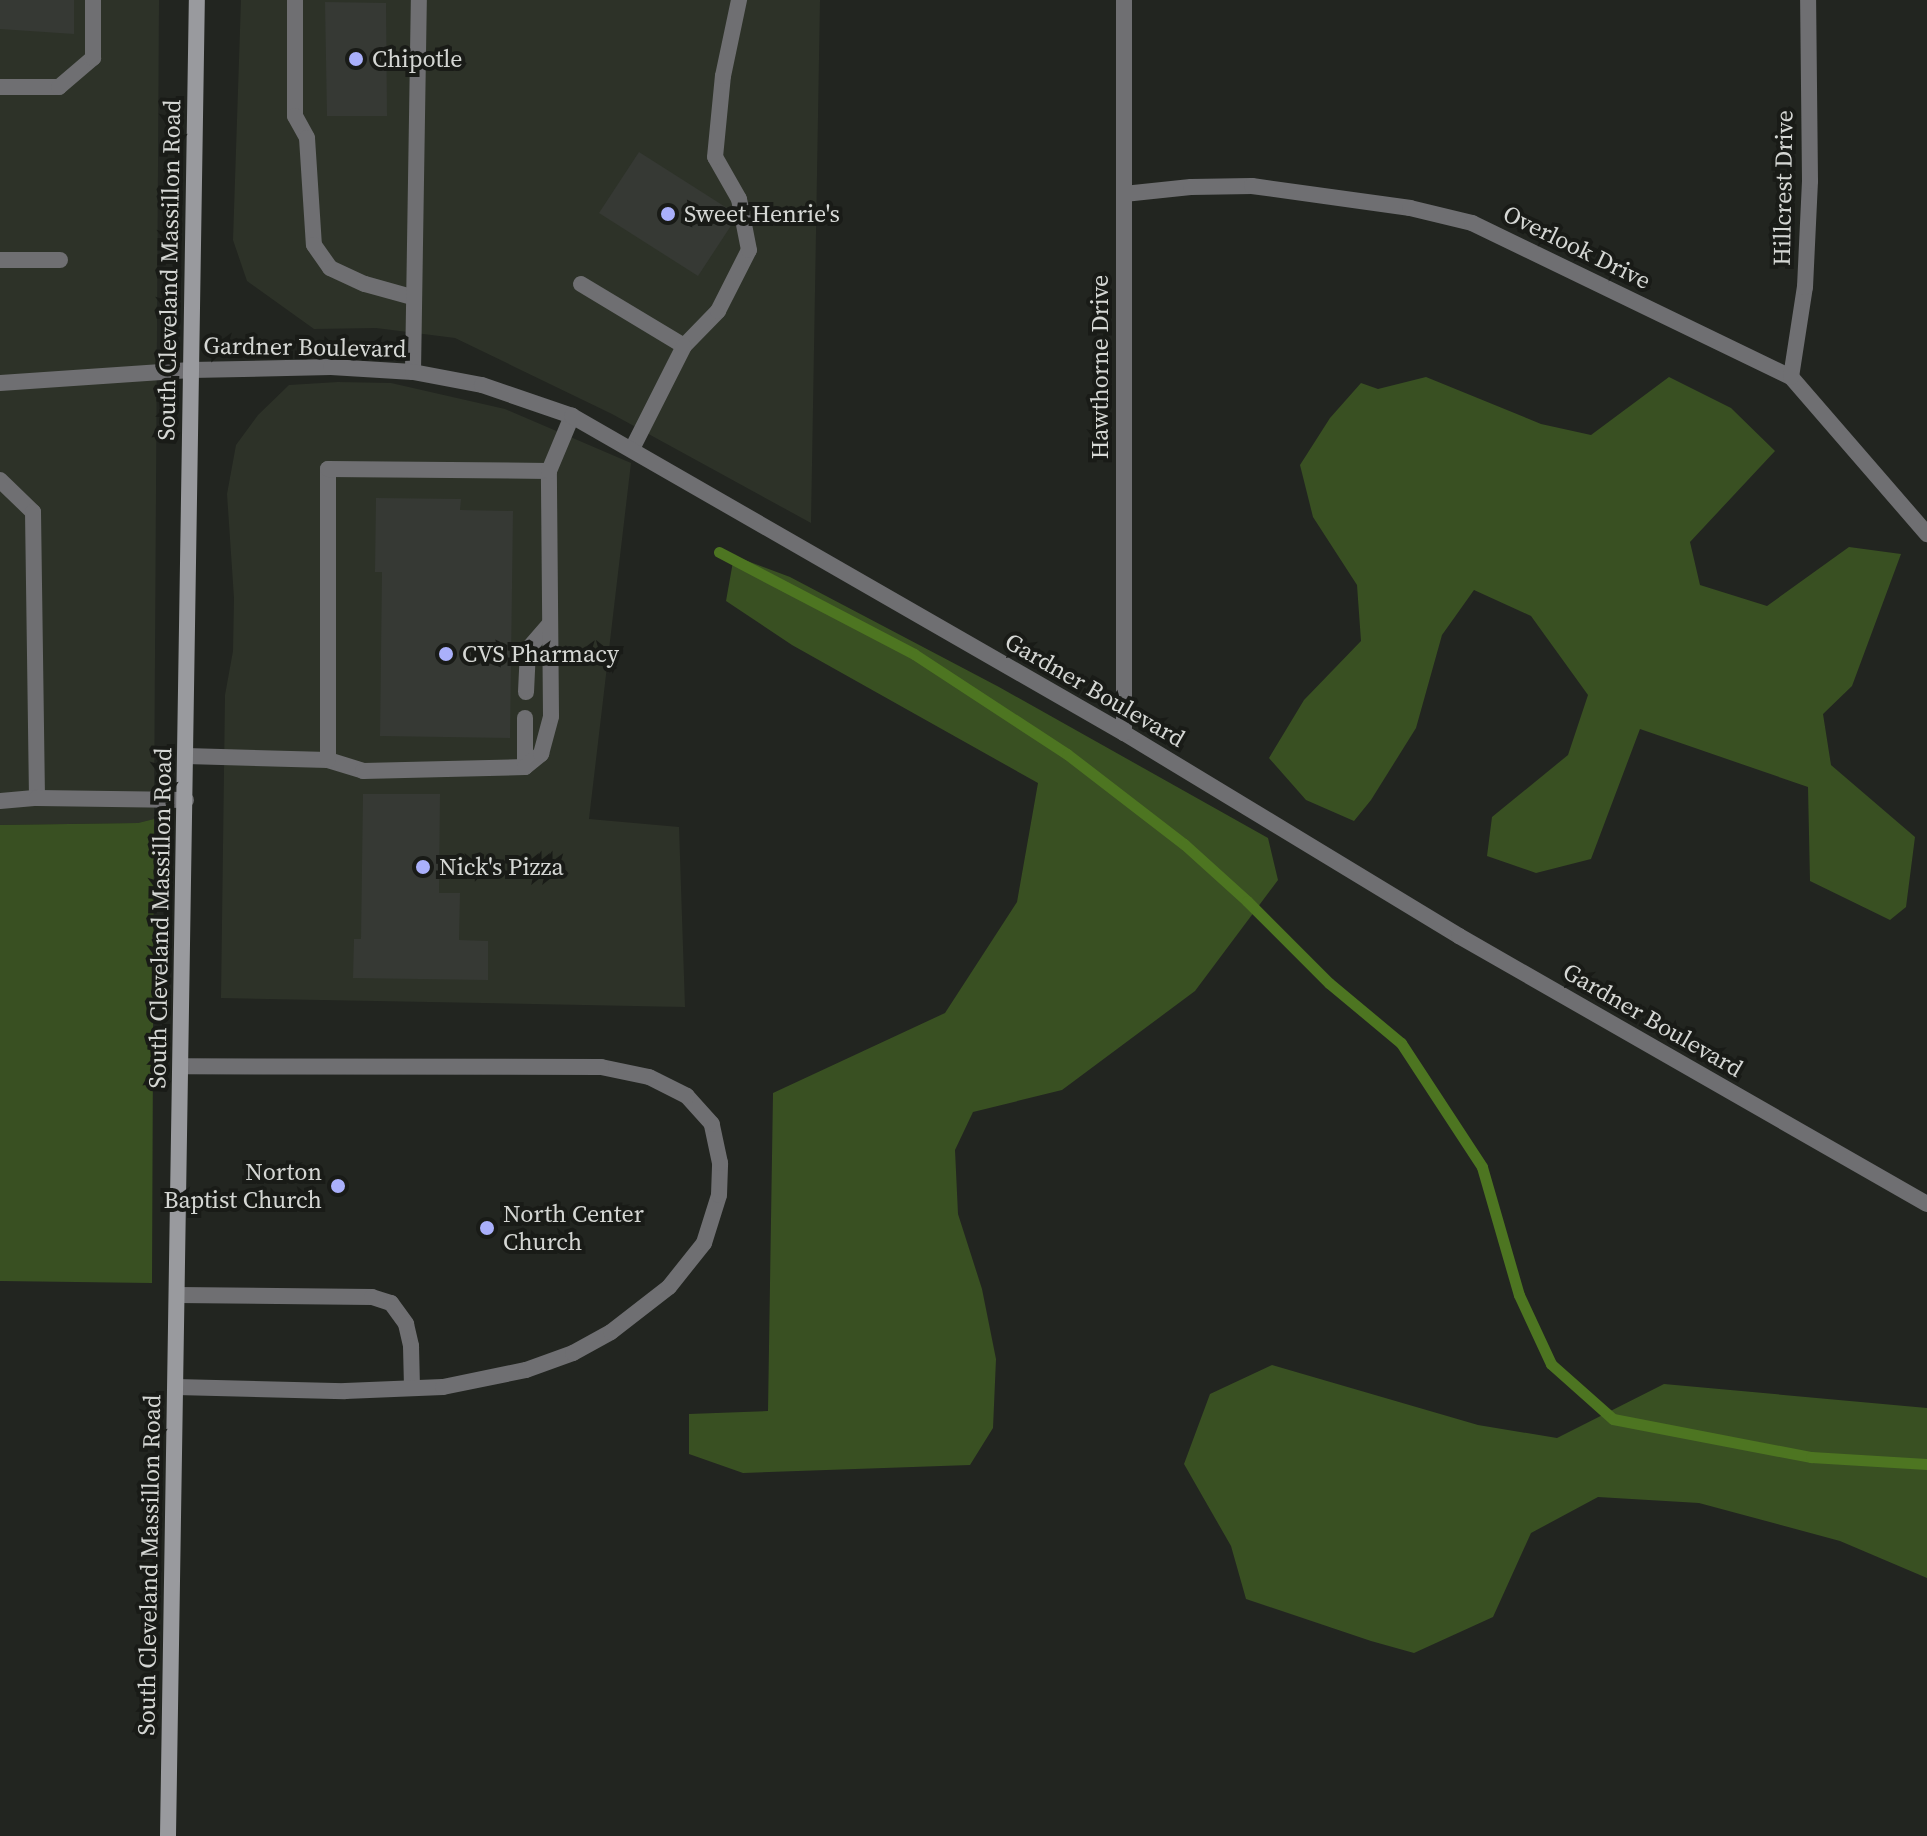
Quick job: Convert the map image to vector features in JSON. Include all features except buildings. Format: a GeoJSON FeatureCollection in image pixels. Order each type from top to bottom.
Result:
{"type":"FeatureCollection","features":[{"type":"Feature","properties":{"kind":"main road","name":"South Cleveland Massillon Road"},"geometry":{"type":"LineString","coordinates":[[168,1836],[197,0]]}},
{"type":"Feature","properties":{"kind":"street"},"geometry":{"type":"LineString","coordinates":[[0,87],[59,87],[93,58],[93,0]]}},
{"type":"Feature","properties":{"kind":"street"},"geometry":{"type":"LineString","coordinates":[[295,0],[295,116],[307,138],[314,245],[330,268],[365,284],[412,297]]}},
{"type":"Feature","properties":{"kind":"street"},"geometry":{"type":"LineString","coordinates":[[413,372],[419,0]]}},
{"type":"Feature","properties":{"kind":"street"},"geometry":{"type":"LineString","coordinates":[[632,449],[684,346],[718,311],[749,250],[739,199],[715,157],[723,76],[739,0]]}},
{"type":"Feature","properties":{"kind":"street","name":"Hawthorne Drive"},"geometry":{"type":"LineString","coordinates":[[1124,0],[1124,733]]}},
{"type":"Feature","properties":{"kind":"street","name":"Hillcrest Drive"},"geometry":{"type":"LineString","coordinates":[[1791,377],[1805,287],[1810,181],[1808,0]]}},
{"type":"Feature","properties":{"kind":"street","name":"Overlook Drive"},"geometry":{"type":"LineString","coordinates":[[1124,194],[1191,187],[1252,186],[1410,208],[1472,223],[1791,377],[1927,534]]}},
{"type":"Feature","properties":{"kind":"street"},"geometry":{"type":"LineString","coordinates":[[0,260],[60,260]]}},
{"type":"Feature","properties":{"kind":"street"},"geometry":{"type":"LineString","coordinates":[[581,284],[684,346]]}},
{"type":"Feature","properties":{"kind":"street","name":"Gardner Boulevard"},"geometry":{"type":"LineString","coordinates":[[0,383],[191,370],[331,367],[413,372],[482,385],[572,416],[1124,733],[1459,936],[1927,1204]]}},
{"type":"Feature","properties":{"kind":"street"},"geometry":{"type":"LineString","coordinates":[[186,756],[328,760],[363,771],[525,767],[541,754],[551,716],[549,471],[572,416]]}},
{"type":"Feature","properties":{"kind":"street"},"geometry":{"type":"LineString","coordinates":[[328,760],[328,469],[549,471]]}},
{"type":"Feature","properties":{"kind":"street"},"geometry":{"type":"LineString","coordinates":[[0,480],[33,512],[37,798]]}},
{"type":"Feature","properties":{"kind":"street"},"geometry":{"type":"LineString","coordinates":[[526,692],[528,649],[549,625]]}},
{"type":"Feature","properties":{"kind":"street"},"geometry":{"type":"LineString","coordinates":[[525,718],[525,767]]}},
{"type":"Feature","properties":{"kind":"street"},"geometry":{"type":"LineString","coordinates":[[0,801],[37,798],[186,800]]}},
{"type":"Feature","properties":{"kind":"street"},"geometry":{"type":"LineString","coordinates":[[176,1387],[345,1391],[443,1387],[526,1370],[573,1353],[611,1332],[669,1287],[704,1243],[719,1195],[720,1163],[712,1124],[687,1096],[649,1077],[601,1067],[182,1066]]}},
{"type":"Feature","properties":{"kind":"street"},"geometry":{"type":"LineString","coordinates":[[177,1295],[372,1297],[391,1303],[406,1324],[411,1346],[412,1388]]}},
{"type":"Feature","properties":{"kind":"shaded area"},"geometry":{"type":"Polygon","coordinates":[[[0,0],[159,0],[154,819],[138,823],[0,825],[0,0]]]}},
{"type":"Feature","properties":{"kind":"shaded area"},"geometry":{"type":"Polygon","coordinates":[[[241,0],[820,0],[811,523],[612,414],[455,338],[376,328],[314,329],[247,281],[233,240],[241,0]]]}},
{"type":"Feature","properties":{"kind":"shaded area"},"geometry":{"type":"Polygon","coordinates":[[[391,383],[505,409],[631,463],[589,819],[679,827],[685,1007],[221,998],[225,695],[233,651],[234,598],[227,494],[236,445],[258,415],[289,385],[391,383]]]}},
{"type":"Feature","properties":{"kind":"green space"},"geometry":{"type":"Polygon","coordinates":[[[1426,377],[1541,424],[1591,435],[1669,377],[1731,408],[1775,451],[1690,542],[1700,585],[1767,606],[1849,547],[1901,554],[1852,686],[1823,714],[1831,765],[1915,837],[1906,907],[1890,920],[1810,881],[1808,787],[1640,729],[1591,859],[1536,873],[1487,856],[1492,817],[1568,755],[1588,695],[1531,616],[1474,590],[1442,635],[1416,728],[1371,800],[1354,821],[1306,800],[1269,758],[1304,700],[1361,641],[1357,585],[1313,517],[1300,465],[1330,418],[1361,383],[1378,389],[1426,377]]]}},
{"type":"Feature","properties":{"kind":"green space"},"geometry":{"type":"Polygon","coordinates":[[[734,556],[790,577],[999,687],[1268,838],[1278,880],[1195,991],[1062,1090],[973,1112],[955,1150],[958,1214],[982,1289],[996,1359],[993,1428],[970,1465],[743,1473],[689,1454],[689,1414],[768,1411],[773,1093],[945,1013],[1017,902],[1038,783],[792,645],[726,601],[734,556]]]}},
{"type":"Feature","properties":{"kind":"green space"},"geometry":{"type":"Polygon","coordinates":[[[154,819],[152,1283],[0,1281],[0,825],[138,823],[154,819]]]}},
{"type":"Feature","properties":{"kind":"green space"},"geometry":{"type":"Polygon","coordinates":[[[1272,1365],[1478,1425],[1557,1438],[1664,1384],[1927,1408],[1927,1578],[1840,1541],[1699,1503],[1598,1497],[1531,1533],[1493,1617],[1414,1653],[1371,1641],[1246,1599],[1231,1546],[1184,1464],[1210,1394],[1272,1365]]]}},
{"type":"Feature","properties":{"kind":"waterway"},"geometry":{"type":"LineString","coordinates":[[719,552],[914,654],[1067,754],[1184,844],[1247,901],[1329,983],[1401,1043],[1482,1167],[1519,1295],[1551,1364],[1613,1419],[1811,1457],[1927,1464]]}},
{"type":"Feature","properties":{"kind":"place","name":"Chipotle"},"geometry":{"type":"Point","coordinates":[356,59]}},
{"type":"Feature","properties":{"kind":"place","name":"Sweet Henrie's"},"geometry":{"type":"Point","coordinates":[668,214]}},
{"type":"Feature","properties":{"kind":"place","name":"CVS Pharmacy"},"geometry":{"type":"Point","coordinates":[446,654]}},
{"type":"Feature","properties":{"kind":"place","name":"Nick's Pizza"},"geometry":{"type":"Point","coordinates":[423,867]}},
{"type":"Feature","properties":{"kind":"place","name":"Norton Baptist Church"},"geometry":{"type":"Point","coordinates":[338,1186]}},
{"type":"Feature","properties":{"kind":"place","name":"North Center Church"},"geometry":{"type":"Point","coordinates":[487,1228]}}]}
